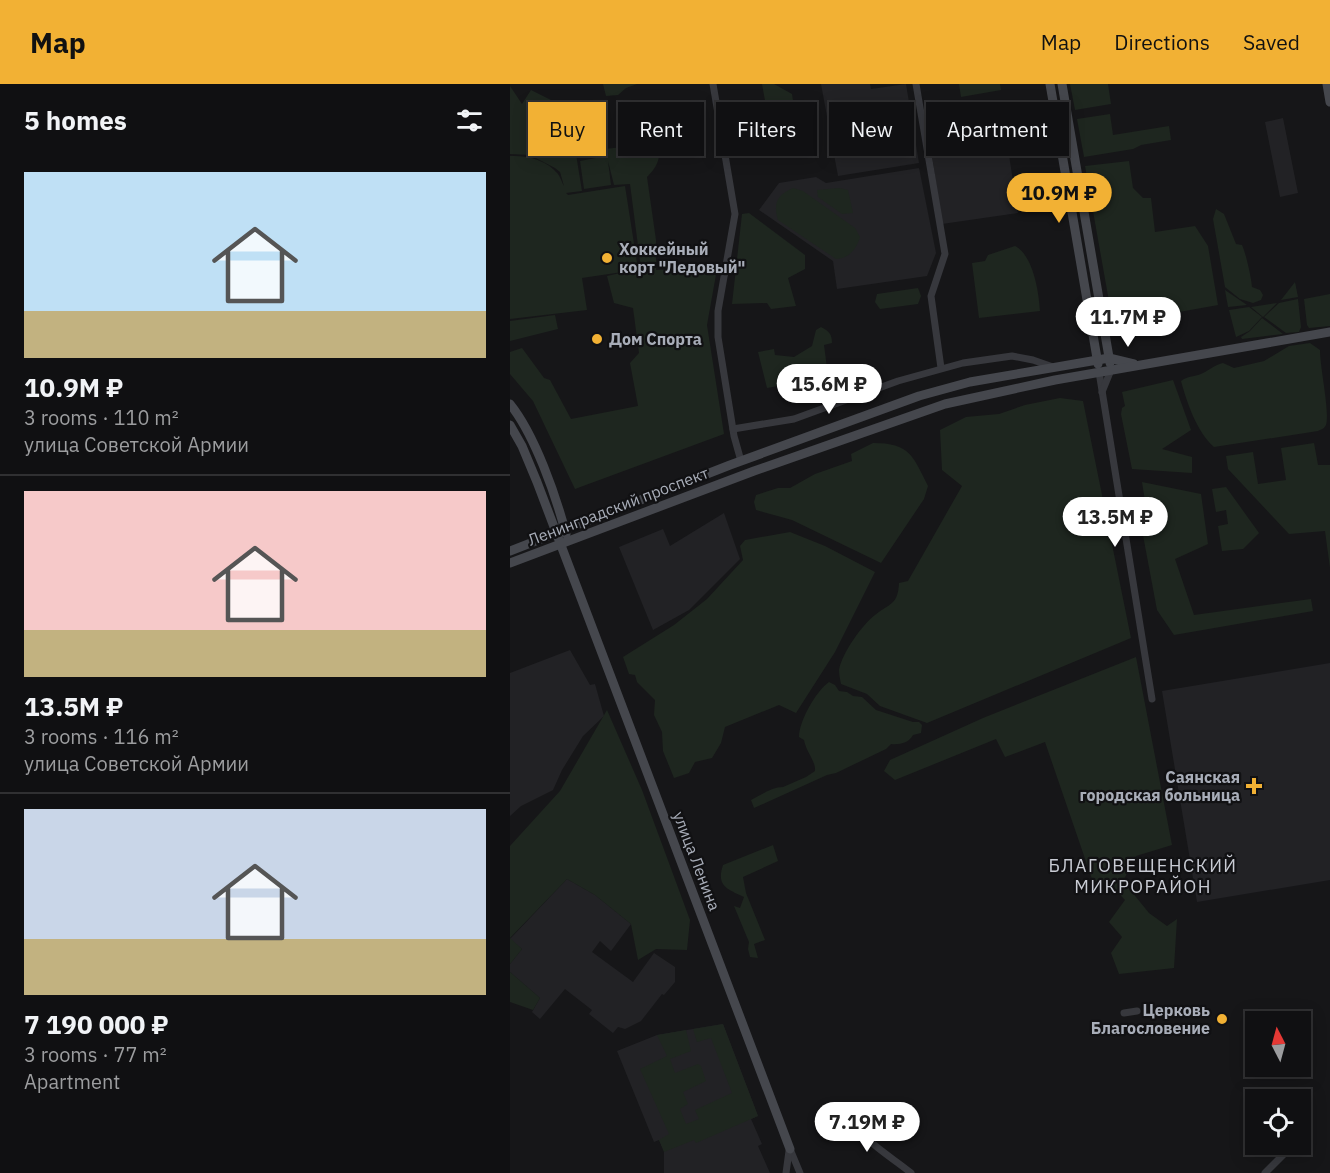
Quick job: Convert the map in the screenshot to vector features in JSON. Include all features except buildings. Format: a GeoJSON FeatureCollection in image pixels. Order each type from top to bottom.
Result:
{"type":"FeatureCollection","features":[{"type":"Feature","properties":{"kind":"street"},"geometry":{"type":"LineString","coordinates":[[713,84],[735,214],[717,325],[733,429],[741,461]]}},
{"type":"Feature","properties":{"kind":"street"},"geometry":{"type":"LineString","coordinates":[[916,84],[945,255],[931,296],[941,368]]}},
{"type":"Feature","properties":{"kind":"street"},"geometry":{"type":"LineString","coordinates":[[1050,84],[1152,699]]}},
{"type":"Feature","properties":{"kind":"street"},"geometry":{"type":"LineString","coordinates":[[1062,84],[1112,370],[1102,392]]}},
{"type":"Feature","properties":{"kind":"street"},"geometry":{"type":"LineString","coordinates":[[1328,89],[1330,102]]}},
{"type":"Feature","properties":{"kind":"street"},"geometry":{"type":"LineString","coordinates":[[1065,178],[1078,176]]}},
{"type":"Feature","properties":{"kind":"street","name":"Ленинградский проспект"},"geometry":{"type":"LineString","coordinates":[[510,563],[736,478],[945,404],[1099,372],[1330,332]]}},
{"type":"Feature","properties":{"kind":"street"},"geometry":{"type":"LineString","coordinates":[[733,429],[794,419],[898,381],[941,368],[990,358],[1012,356],[1053,367]]}},
{"type":"Feature","properties":{"kind":"street","name":"Ленинградский проспект"},"geometry":{"type":"LineString","coordinates":[[510,551],[730,465],[919,396],[970,382],[1110,358],[1140,365]]}},
{"type":"Feature","properties":{"kind":"street","name":"улица Ленина"},"geometry":{"type":"LineString","coordinates":[[510,404],[527,431],[560,532]]}},
{"type":"Feature","properties":{"kind":"street","name":"улица Ленина"},"geometry":{"type":"LineString","coordinates":[[510,425],[522,446],[564,542],[566,560],[800,1173]]}},
{"type":"Feature","properties":{"kind":"street","name":"Ленинградский проспект"},"geometry":{"type":"LineString","coordinates":[[730,465],[736,478]]}},
{"type":"Feature","properties":{"kind":"street"},"geometry":{"type":"LineString","coordinates":[[1124,1013],[1137,1011]]}},
{"type":"Feature","properties":{"kind":"street"},"geometry":{"type":"LineString","coordinates":[[851,1114],[854,1125],[863,1134],[911,1173]]}},
{"type":"Feature","properties":{"kind":"street"},"geometry":{"type":"LineString","coordinates":[[786,1173],[790,1149]]}},
{"type":"Feature","properties":{"kind":"street"},"geometry":{"type":"LineString","coordinates":[[1265,1173],[1283,1155]]}},
{"type":"Feature","properties":{"kind":"shaded area"},"geometry":{"type":"Polygon","coordinates":[[[603,84],[637,84],[626,88],[618,95],[606,96],[603,84]]]}},
{"type":"Feature","properties":{"kind":"shaded area"},"geometry":{"type":"Polygon","coordinates":[[[762,84],[774,84],[792,94],[793,102],[765,102],[762,84]]]}},
{"type":"Feature","properties":{"kind":"shaded area"},"geometry":{"type":"Polygon","coordinates":[[[821,84],[870,84],[871,89],[906,84],[909,102],[829,102],[829,127],[821,84]]]}},
{"type":"Feature","properties":{"kind":"shaded area"},"geometry":{"type":"Polygon","coordinates":[[[959,84],[1000,84],[1001,90],[961,97],[959,84]]]}},
{"type":"Feature","properties":{"kind":"shaded area"},"geometry":{"type":"Polygon","coordinates":[[[1070,84],[1108,84],[1111,104],[1075,110],[1070,84]]]}},
{"type":"Feature","properties":{"kind":"shaded area"},"geometry":{"type":"Polygon","coordinates":[[[510,86],[522,104],[531,90],[552,102],[528,102],[528,155],[510,154],[510,86]]]}},
{"type":"Feature","properties":{"kind":"shaded area"},"geometry":{"type":"Polygon","coordinates":[[[1110,114],[1113,135],[1169,126],[1171,140],[1084,157],[1077,119],[1110,114]]]}},
{"type":"Feature","properties":{"kind":"shaded area"},"geometry":{"type":"Polygon","coordinates":[[[1283,118],[1298,193],[1280,197],[1265,122],[1283,118]]]}},
{"type":"Feature","properties":{"kind":"shaded area"},"geometry":{"type":"Polygon","coordinates":[[[914,133],[919,163],[838,176],[834,156],[914,156],[914,133]]]}},
{"type":"Feature","properties":{"kind":"shaded area"},"geometry":{"type":"Polygon","coordinates":[[[618,148],[618,156],[660,156],[654,169],[647,177],[656,240],[656,270],[717,269],[707,325],[724,434],[575,489],[533,401],[510,374],[510,352],[522,348],[544,378],[550,380],[571,419],[638,406],[630,363],[639,353],[633,308],[614,303],[607,276],[629,271],[582,278],[587,310],[510,319],[510,156],[523,156],[548,165],[558,174],[564,186],[560,172],[555,168],[532,156],[576,156],[582,191],[566,193],[568,195],[625,186],[638,269],[641,269],[630,184],[614,185],[608,161],[611,185],[584,189],[580,161],[601,157],[587,156],[606,156],[606,149],[618,148]]]}},
{"type":"Feature","properties":{"kind":"shaded area"},"geometry":{"type":"Polygon","coordinates":[[[932,156],[1009,156],[1018,213],[942,224],[932,156]]]}},
{"type":"Feature","properties":{"kind":"shaded area"},"geometry":{"type":"Polygon","coordinates":[[[1129,161],[1133,188],[1143,198],[1151,198],[1155,232],[1195,226],[1208,246],[1218,305],[1113,324],[1085,166],[1129,161]]]}},
{"type":"Feature","properties":{"kind":"shaded area"},"geometry":{"type":"Polygon","coordinates":[[[919,168],[936,253],[927,276],[837,289],[833,261],[759,210],[779,183],[816,177],[826,183],[919,168]]]}},
{"type":"Feature","properties":{"kind":"shaded area"},"geometry":{"type":"Polygon","coordinates":[[[793,188],[803,191],[855,228],[860,237],[856,246],[845,257],[836,259],[778,220],[776,204],[783,194],[793,188]]]}},
{"type":"Feature","properties":{"kind":"shaded area"},"geometry":{"type":"Polygon","coordinates":[[[839,188],[848,190],[853,213],[842,214],[818,197],[817,190],[839,188]]]}},
{"type":"Feature","properties":{"kind":"shaded area"},"geometry":{"type":"Polygon","coordinates":[[[1216,209],[1224,214],[1236,244],[1242,245],[1252,287],[1260,290],[1263,295],[1261,300],[1253,303],[1240,299],[1225,287],[1213,219],[1216,209]]]}},
{"type":"Feature","properties":{"kind":"shaded area"},"geometry":{"type":"Polygon","coordinates":[[[749,213],[805,255],[805,269],[788,278],[796,306],[771,309],[767,303],[732,304],[742,214],[749,213]]]}},
{"type":"Feature","properties":{"kind":"shaded area"},"geometry":{"type":"Polygon","coordinates":[[[1015,246],[1031,266],[1040,311],[979,318],[972,263],[985,261],[988,255],[1015,246]]]}},
{"type":"Feature","properties":{"kind":"shaded area"},"geometry":{"type":"Polygon","coordinates":[[[1295,282],[1298,297],[1281,300],[1295,282]]]}},
{"type":"Feature","properties":{"kind":"shaded area"},"geometry":{"type":"Polygon","coordinates":[[[918,288],[921,296],[918,304],[880,309],[875,302],[877,294],[918,288]]]}},
{"type":"Feature","properties":{"kind":"shaded area"},"geometry":{"type":"Polygon","coordinates":[[[1225,290],[1247,305],[1228,307],[1225,290]]]}},
{"type":"Feature","properties":{"kind":"shaded area"},"geometry":{"type":"Polygon","coordinates":[[[1330,294],[1330,326],[1309,328],[1304,299],[1330,294]]]}},
{"type":"Feature","properties":{"kind":"shaded area"},"geometry":{"type":"Polygon","coordinates":[[[1298,299],[1301,327],[1299,332],[1286,333],[1264,317],[1279,303],[1298,299]]]}},
{"type":"Feature","properties":{"kind":"shaded area"},"geometry":{"type":"Polygon","coordinates":[[[1277,303],[1263,317],[1251,307],[1277,303]]]}},
{"type":"Feature","properties":{"kind":"shaded area"},"geometry":{"type":"Polygon","coordinates":[[[1249,307],[1262,317],[1249,331],[1236,337],[1229,310],[1249,307]]]}},
{"type":"Feature","properties":{"kind":"shaded area"},"geometry":{"type":"Polygon","coordinates":[[[555,315],[558,329],[510,341],[510,321],[555,315]]]}},
{"type":"Feature","properties":{"kind":"shaded area"},"geometry":{"type":"Polygon","coordinates":[[[1262,318],[1283,334],[1242,339],[1241,337],[1262,318]]]}},
{"type":"Feature","properties":{"kind":"shaded area"},"geometry":{"type":"Polygon","coordinates":[[[821,327],[830,333],[832,340],[832,343],[824,345],[827,368],[811,371],[796,383],[767,388],[758,352],[774,349],[775,355],[794,357],[812,346],[816,330],[821,327]]]}},
{"type":"Feature","properties":{"kind":"shaded area"},"geometry":{"type":"Polygon","coordinates":[[[1310,343],[1320,350],[1327,410],[1326,425],[1318,431],[1214,447],[1198,425],[1181,381],[1202,374],[1223,363],[1234,368],[1264,361],[1289,346],[1310,343]]]}},
{"type":"Feature","properties":{"kind":"shaded area"},"geometry":{"type":"Polygon","coordinates":[[[1173,380],[1191,430],[1162,449],[1192,457],[1192,473],[1132,469],[1121,414],[1125,406],[1122,392],[1173,380]]]}},
{"type":"Feature","properties":{"kind":"shaded area"},"geometry":{"type":"Polygon","coordinates":[[[1060,398],[1083,401],[1131,638],[927,723],[880,706],[867,694],[841,684],[839,670],[848,648],[870,620],[895,600],[899,583],[908,581],[962,486],[942,470],[940,430],[966,417],[999,414],[1025,405],[1060,398]]]}},
{"type":"Feature","properties":{"kind":"shaded area"},"geometry":{"type":"Polygon","coordinates":[[[873,443],[895,446],[909,453],[928,486],[924,499],[881,563],[792,520],[756,510],[754,502],[756,495],[778,488],[790,488],[815,474],[852,461],[851,454],[873,443]]]}},
{"type":"Feature","properties":{"kind":"shaded area"},"geometry":{"type":"Polygon","coordinates":[[[1314,443],[1318,465],[1330,465],[1330,568],[1325,531],[1289,534],[1228,469],[1226,456],[1253,452],[1258,484],[1286,480],[1281,448],[1314,443]]]}},
{"type":"Feature","properties":{"kind":"shaded area"},"geometry":{"type":"Polygon","coordinates":[[[1142,482],[1201,494],[1208,544],[1175,559],[1194,615],[1311,599],[1313,611],[1174,635],[1157,610],[1136,498],[1145,501],[1142,482]]]}},
{"type":"Feature","properties":{"kind":"shaded area"},"geometry":{"type":"Polygon","coordinates":[[[1226,487],[1259,533],[1243,549],[1222,551],[1218,526],[1228,524],[1226,510],[1216,512],[1212,489],[1226,487]]]}},
{"type":"Feature","properties":{"kind":"shaded area"},"geometry":{"type":"Polygon","coordinates":[[[724,513],[740,559],[689,610],[653,630],[619,547],[663,529],[670,546],[724,513]]]}},
{"type":"Feature","properties":{"kind":"shaded area"},"geometry":{"type":"Polygon","coordinates":[[[790,532],[825,546],[875,572],[835,652],[796,713],[779,705],[725,727],[721,743],[712,758],[695,762],[689,773],[674,778],[663,751],[662,732],[654,715],[655,700],[637,682],[635,675],[629,674],[623,657],[674,625],[707,599],[743,560],[740,546],[745,540],[790,532]]]}},
{"type":"Feature","properties":{"kind":"shaded area"},"geometry":{"type":"Polygon","coordinates":[[[570,650],[590,685],[595,684],[604,716],[583,736],[562,770],[553,790],[521,806],[510,816],[510,673],[570,650]]]}},
{"type":"Feature","properties":{"kind":"shaded area"},"geometry":{"type":"Polygon","coordinates":[[[1136,657],[1172,845],[1136,856],[1123,881],[1149,913],[1167,926],[1177,919],[1174,968],[1119,974],[1111,953],[1122,937],[1109,922],[1125,900],[1109,883],[1093,882],[1045,742],[1005,757],[996,739],[895,780],[884,771],[890,760],[983,718],[1136,657]]]}},
{"type":"Feature","properties":{"kind":"shaded area","name":"Саянская городская больница"},"geometry":{"type":"Polygon","coordinates":[[[1330,663],[1330,880],[1197,902],[1162,691],[1330,663]]]}},
{"type":"Feature","properties":{"kind":"shaded area"},"geometry":{"type":"Polygon","coordinates":[[[829,682],[839,691],[862,697],[876,710],[919,722],[922,725],[921,733],[913,735],[904,743],[891,744],[886,749],[836,773],[754,808],[751,800],[815,771],[804,740],[799,737],[800,730],[814,699],[829,682]]]}},
{"type":"Feature","properties":{"kind":"shaded area"},"geometry":{"type":"Polygon","coordinates":[[[607,710],[642,790],[690,920],[687,950],[656,949],[638,960],[631,924],[595,895],[567,879],[510,938],[510,846],[560,791],[607,710]]]}},
{"type":"Feature","properties":{"kind":"shaded area"},"geometry":{"type":"Polygon","coordinates":[[[773,845],[778,861],[743,877],[746,893],[765,940],[754,944],[758,958],[750,957],[749,942],[734,906],[740,908],[744,897],[724,886],[721,872],[723,865],[773,845]]]}},
{"type":"Feature","properties":{"kind":"shaded area"},"geometry":{"type":"Polygon","coordinates":[[[567,879],[595,895],[631,924],[611,951],[600,941],[592,952],[633,982],[654,953],[675,967],[675,982],[664,995],[662,994],[641,1021],[625,1029],[618,1027],[613,1033],[589,1014],[592,1010],[565,989],[540,1019],[532,1012],[540,998],[510,972],[510,964],[522,949],[510,939],[567,879]]]}},
{"type":"Feature","properties":{"kind":"shaded area"},"geometry":{"type":"Polygon","coordinates":[[[510,938],[522,949],[510,964],[510,938]]]}},
{"type":"Feature","properties":{"kind":"shaded area"},"geometry":{"type":"Polygon","coordinates":[[[510,972],[540,998],[533,1010],[510,1002],[510,972]]]}},
{"type":"Feature","properties":{"kind":"shaded area"},"geometry":{"type":"Polygon","coordinates":[[[723,1024],[758,1116],[751,1119],[762,1144],[758,1146],[770,1173],[664,1173],[664,1151],[659,1140],[654,1142],[617,1051],[657,1035],[723,1024]]]}},
{"type":"Feature","properties":{"kind":"shaded area"},"geometry":{"type":"Polygon","coordinates":[[[723,1024],[758,1116],[696,1143],[694,1140],[664,1152],[659,1140],[669,1134],[640,1069],[667,1056],[657,1035],[686,1030],[691,1051],[670,1059],[675,1073],[698,1064],[701,1066],[706,1081],[683,1092],[688,1104],[680,1109],[686,1124],[699,1119],[695,1110],[732,1093],[711,1038],[697,1042],[693,1029],[723,1024]]]}},
{"type":"Feature","properties":{"kind":"place","name":"Хоккейный корт \"Ледовый\""},"geometry":{"type":"Point","coordinates":[607,258]}},
{"type":"Feature","properties":{"kind":"place","name":"Дом Спорта"},"geometry":{"type":"Point","coordinates":[597,339]}},
{"type":"Feature","properties":{"kind":"place","name":"Саянская городская больница"},"geometry":{"type":"Point","coordinates":[1254,786]}},
{"type":"Feature","properties":{"kind":"place","name":"Церковь Благословение"},"geometry":{"type":"Point","coordinates":[1222,1019]}},
{"type":"Feature","properties":{"kind":"district","name":"БЛАГОВЕЩЕНСКИЙ МИКРОРАЙОН"},"geometry":{"type":"Point","coordinates":[1143,876]}}]}
